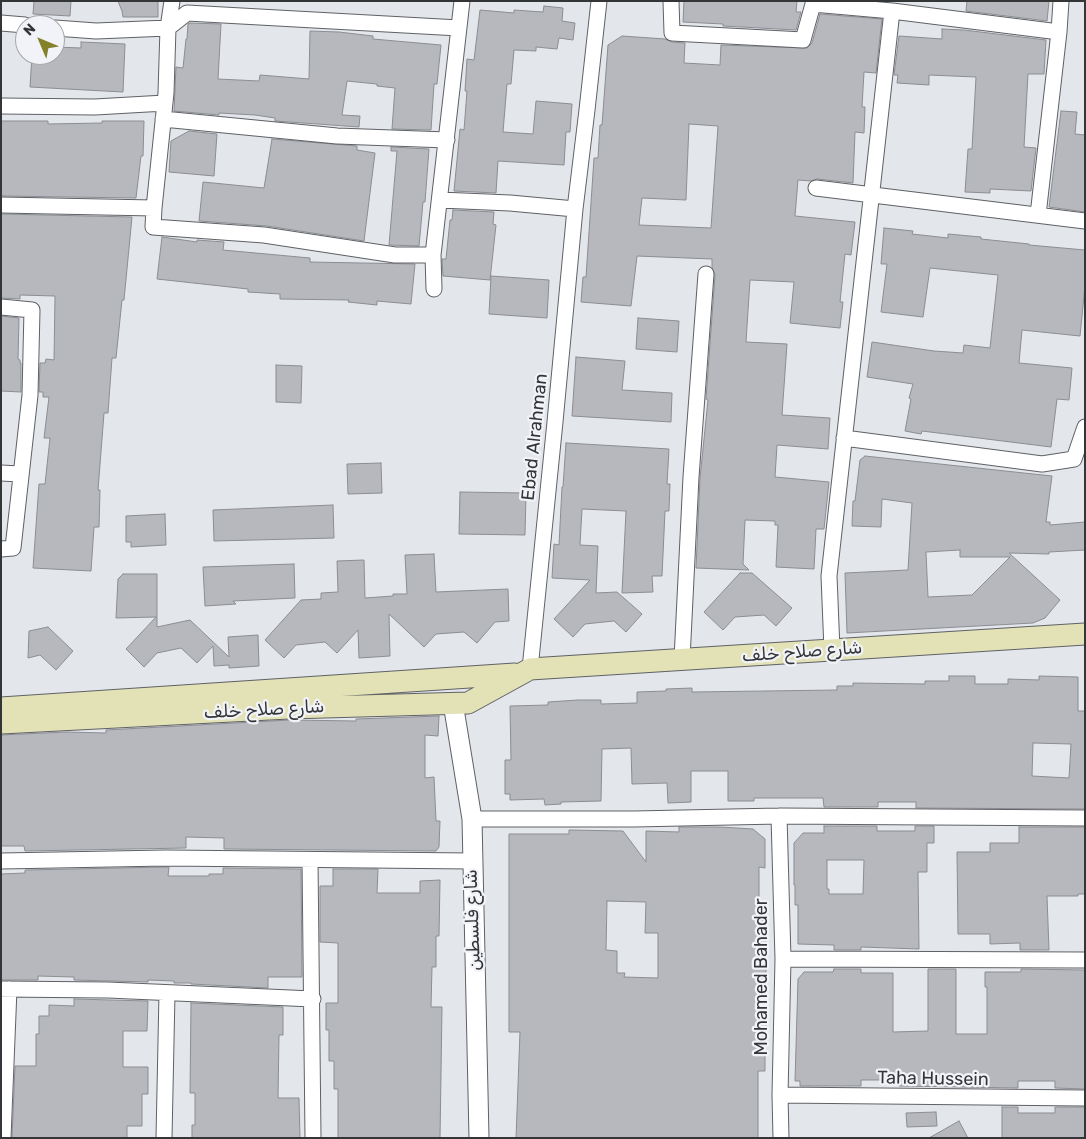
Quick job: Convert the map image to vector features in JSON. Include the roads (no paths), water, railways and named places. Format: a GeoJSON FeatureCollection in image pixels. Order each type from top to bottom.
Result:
{"type":"FeatureCollection","features":[{"type":"Feature","properties":{"kind":"main road","name":"شارع صلاح خلف"},"geometry":{"type":"LineString","coordinates":[[1,708],[682,660],[1085,634]]}},
{"type":"Feature","properties":{"kind":"main road","name":"شارع صلاح خلف"},"geometry":{"type":"LineString","coordinates":[[1,723],[289,708],[468,703],[525,671]]}},
{"type":"Feature","properties":{"kind":"street"},"geometry":{"type":"LineString","coordinates":[[172,1],[168,28],[165,103],[153,227],[264,235],[394,255],[433,254]]}},
{"type":"Feature","properties":{"kind":"street"},"geometry":{"type":"LineString","coordinates":[[434,289],[433,254],[462,1]]}},
{"type":"Feature","properties":{"kind":"street","name":"Ebad Alrahman"},"geometry":{"type":"LineString","coordinates":[[525,671],[554,432],[575,209],[588,110],[599,1]]}},
{"type":"Feature","properties":{"kind":"street"},"geometry":{"type":"LineString","coordinates":[[670,1],[672,33],[803,40],[813,4],[1059,32]]}},
{"type":"Feature","properties":{"kind":"street"},"geometry":{"type":"LineString","coordinates":[[1038,215],[1061,1]]}},
{"type":"Feature","properties":{"kind":"street"},"geometry":{"type":"LineString","coordinates":[[832,650],[829,576],[870,195],[892,12]]}},
{"type":"Feature","properties":{"kind":"street"},"geometry":{"type":"LineString","coordinates":[[65,29],[96,31],[168,28],[188,13],[459,28]]}},
{"type":"Feature","properties":{"kind":"street"},"geometry":{"type":"LineString","coordinates":[[1,23],[15,24]]}},
{"type":"Feature","properties":{"kind":"street"},"geometry":{"type":"LineString","coordinates":[[1,106],[95,107],[165,103]]}},
{"type":"Feature","properties":{"kind":"street"},"geometry":{"type":"LineString","coordinates":[[163,119],[337,136],[447,140]]}},
{"type":"Feature","properties":{"kind":"street"},"geometry":{"type":"LineString","coordinates":[[816,188],[1085,221]]}},
{"type":"Feature","properties":{"kind":"street"},"geometry":{"type":"LineString","coordinates":[[440,200],[510,203],[575,209]]}},
{"type":"Feature","properties":{"kind":"street"},"geometry":{"type":"LineString","coordinates":[[1,205],[154,208]]}},
{"type":"Feature","properties":{"kind":"street"},"geometry":{"type":"LineString","coordinates":[[682,660],[691,477],[706,274]]}},
{"type":"Feature","properties":{"kind":"street"},"geometry":{"type":"LineString","coordinates":[[1,308],[32,310],[30,395],[13,548],[1,549]]}},
{"type":"Feature","properties":{"kind":"street"},"geometry":{"type":"LineString","coordinates":[[844,438],[1042,464],[1074,459],[1085,428]]}},
{"type":"Feature","properties":{"kind":"street"},"geometry":{"type":"LineString","coordinates":[[1,473],[20,474]]}},
{"type":"Feature","properties":{"kind":"street","name":"شارع فلسطين"},"geometry":{"type":"LineString","coordinates":[[453,703],[472,819],[479,1138]]}},
{"type":"Feature","properties":{"kind":"street"},"geometry":{"type":"LineString","coordinates":[[472,819],[634,819],[780,816],[1085,818]]}},
{"type":"Feature","properties":{"kind":"street","name":"Mohamed Bahader"},"geometry":{"type":"LineString","coordinates":[[780,816],[783,959],[781,1138]]}},
{"type":"Feature","properties":{"kind":"street"},"geometry":{"type":"LineString","coordinates":[[1,860],[166,858],[472,861]]}},
{"type":"Feature","properties":{"kind":"street"},"geometry":{"type":"LineString","coordinates":[[310,860],[313,1138]]}},
{"type":"Feature","properties":{"kind":"street"},"geometry":{"type":"LineString","coordinates":[[783,959],[1085,960]]}},
{"type":"Feature","properties":{"kind":"street"},"geometry":{"type":"LineString","coordinates":[[3,1138],[5,989],[312,999]]}},
{"type":"Feature","properties":{"kind":"street"},"geometry":{"type":"LineString","coordinates":[[164,1138],[167,993]]}},
{"type":"Feature","properties":{"kind":"street","name":"Taha Hussein"},"geometry":{"type":"LineString","coordinates":[[780,1095],[1085,1098]]}}]}
